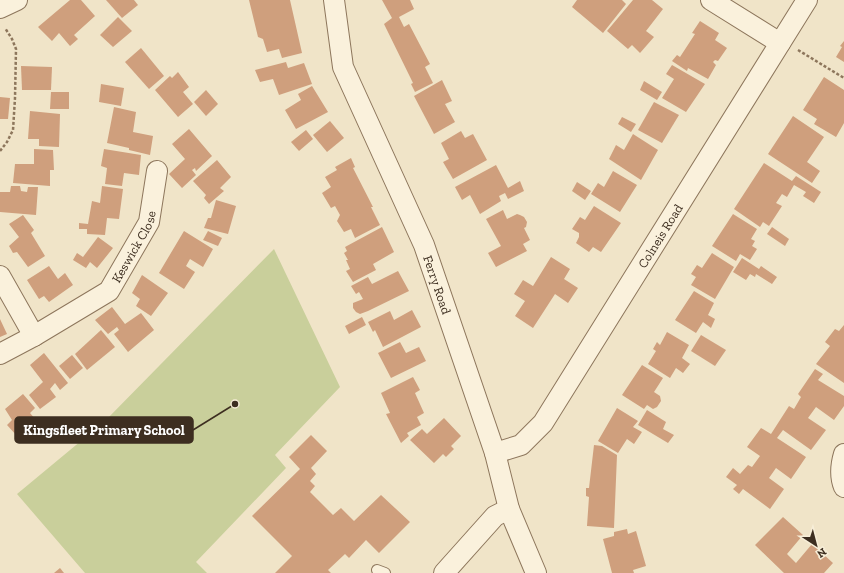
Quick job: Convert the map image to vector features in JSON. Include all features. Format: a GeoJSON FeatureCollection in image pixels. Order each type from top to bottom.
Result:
{"type":"FeatureCollection","features":[{"type":"Feature","properties":{"kind":"street"},"geometry":{"type":"LineString","coordinates":[[2,18],[17,0]]}},
{"type":"Feature","properties":{"kind":"street","name":"Ferry Road"},"geometry":{"type":"LineString","coordinates":[[334,0],[344,67],[424,245],[495,454],[509,509],[536,573]]}},
{"type":"Feature","properties":{"kind":"street"},"geometry":{"type":"LineString","coordinates":[[711,0],[780,43]]}},
{"type":"Feature","properties":{"kind":"street","name":"Colneis Road"},"geometry":{"type":"LineString","coordinates":[[495,454],[521,444],[543,423],[807,0]]}},
{"type":"Feature","properties":{"kind":"street","name":"Keswick Close"},"geometry":{"type":"LineString","coordinates":[[0,354],[34,336],[108,291],[149,222],[157,170]]}},
{"type":"Feature","properties":{"kind":"street"},"geometry":{"type":"LineString","coordinates":[[0,276],[34,336]]}},
{"type":"Feature","properties":{"kind":"street"},"geometry":{"type":"LineString","coordinates":[[844,454],[841,472],[844,487]]}},
{"type":"Feature","properties":{"kind":"street"},"geometry":{"type":"LineString","coordinates":[[444,573],[495,516],[509,509]]}},
{"type":"Feature","properties":{"kind":"path"},"geometry":{"type":"LineString","coordinates":[[0,151],[7,142],[13,130],[16,49],[2,18]]}},
{"type":"Feature","properties":{"kind":"path"},"geometry":{"type":"LineString","coordinates":[[780,43],[797,49],[844,78]]}},
{"type":"Feature","properties":{"kind":"green space"},"geometry":{"type":"Polygon","coordinates":[[[274,249],[340,387],[275,455],[286,468],[196,562],[207,573],[85,573],[17,494],[105,421],[274,249]]]}},
{"type":"Feature","properties":{"kind":"building"},"geometry":{"type":"Polygon","coordinates":[[[70,0],[81,0],[95,16],[74,35],[78,39],[70,46],[59,33],[52,41],[38,27],[70,0]]]}},
{"type":"Feature","properties":{"kind":"building"},"geometry":{"type":"Polygon","coordinates":[[[106,0],[134,0],[138,5],[122,18],[106,0]]]}},
{"type":"Feature","properties":{"kind":"building"},"geometry":{"type":"Polygon","coordinates":[[[249,0],[290,0],[302,53],[282,58],[279,49],[267,52],[263,39],[258,37],[249,0]]]}},
{"type":"Feature","properties":{"kind":"building"},"geometry":{"type":"Polygon","coordinates":[[[382,0],[410,0],[414,9],[399,17],[404,27],[409,24],[430,64],[425,67],[433,83],[415,92],[411,84],[413,83],[384,24],[392,18],[382,0]]]}},
{"type":"Feature","properties":{"kind":"building"},"geometry":{"type":"Polygon","coordinates":[[[577,0],[622,0],[626,4],[603,33],[572,7],[577,0]]]}},
{"type":"Feature","properties":{"kind":"building"},"geometry":{"type":"Polygon","coordinates":[[[633,0],[652,0],[663,9],[646,31],[654,37],[640,53],[632,45],[628,49],[607,31],[633,0]]]}},
{"type":"Feature","properties":{"kind":"building"},"geometry":{"type":"Polygon","coordinates":[[[118,17],[132,31],[113,47],[100,35],[118,17]]]}},
{"type":"Feature","properties":{"kind":"building"},"geometry":{"type":"Polygon","coordinates":[[[700,21],[719,33],[715,40],[727,48],[718,61],[715,60],[713,62],[716,65],[708,79],[688,68],[687,71],[672,61],[677,55],[680,57],[695,34],[692,33],[700,21]]]}},
{"type":"Feature","properties":{"kind":"building"},"geometry":{"type":"Polygon","coordinates":[[[844,41],[844,62],[836,57],[842,47],[840,46],[844,41]]]}},
{"type":"Feature","properties":{"kind":"building"},"geometry":{"type":"Polygon","coordinates":[[[141,48],[164,76],[149,89],[125,62],[141,48]]]}},
{"type":"Feature","properties":{"kind":"building"},"geometry":{"type":"Polygon","coordinates":[[[286,62],[288,68],[304,63],[312,84],[279,95],[273,79],[260,82],[255,70],[286,62]]]}},
{"type":"Feature","properties":{"kind":"building"},"geometry":{"type":"Polygon","coordinates":[[[672,65],[705,84],[686,112],[662,98],[674,79],[666,74],[672,65]]]}},
{"type":"Feature","properties":{"kind":"building"},"geometry":{"type":"Polygon","coordinates":[[[21,66],[52,67],[51,90],[22,90],[21,66]]]}},
{"type":"Feature","properties":{"kind":"building"},"geometry":{"type":"Polygon","coordinates":[[[178,72],[189,87],[183,92],[193,104],[178,117],[155,90],[170,76],[172,78],[178,72]]]}},
{"type":"Feature","properties":{"kind":"building"},"geometry":{"type":"Polygon","coordinates":[[[824,77],[844,90],[844,123],[836,137],[814,124],[817,119],[803,110],[824,77]]]}},
{"type":"Feature","properties":{"kind":"building"},"geometry":{"type":"Polygon","coordinates":[[[442,80],[452,101],[445,104],[455,122],[434,134],[414,96],[442,80]]]}},
{"type":"Feature","properties":{"kind":"building"},"geometry":{"type":"Polygon","coordinates":[[[644,81],[662,92],[657,100],[640,90],[644,81]]]}},
{"type":"Feature","properties":{"kind":"building"},"geometry":{"type":"Polygon","coordinates":[[[101,84],[124,88],[121,106],[99,102],[101,84]]]}},
{"type":"Feature","properties":{"kind":"building"},"geometry":{"type":"Polygon","coordinates":[[[312,86],[328,112],[296,129],[285,110],[301,100],[298,94],[312,86]]]}},
{"type":"Feature","properties":{"kind":"building"},"geometry":{"type":"Polygon","coordinates":[[[206,90],[218,104],[206,116],[194,102],[206,90]]]}},
{"type":"Feature","properties":{"kind":"building"},"geometry":{"type":"Polygon","coordinates":[[[51,92],[69,92],[69,109],[50,109],[51,92]]]}},
{"type":"Feature","properties":{"kind":"building"},"geometry":{"type":"Polygon","coordinates":[[[0,97],[10,98],[8,119],[0,119],[0,97]]]}},
{"type":"Feature","properties":{"kind":"building"},"geometry":{"type":"Polygon","coordinates":[[[654,102],[679,115],[662,143],[638,130],[654,102]]]}},
{"type":"Feature","properties":{"kind":"building"},"geometry":{"type":"Polygon","coordinates":[[[114,107],[136,112],[133,132],[153,136],[150,155],[107,143],[114,107]]]}},
{"type":"Feature","properties":{"kind":"building"},"geometry":{"type":"Polygon","coordinates":[[[30,111],[60,114],[59,147],[39,146],[39,139],[28,139],[30,111]]]}},
{"type":"Feature","properties":{"kind":"building"},"geometry":{"type":"Polygon","coordinates":[[[793,116],[824,137],[807,162],[820,171],[812,183],[768,154],[793,116]]]}},
{"type":"Feature","properties":{"kind":"building"},"geometry":{"type":"Polygon","coordinates":[[[622,117],[636,124],[631,132],[618,124],[622,117]]]}},
{"type":"Feature","properties":{"kind":"building"},"geometry":{"type":"Polygon","coordinates":[[[330,121],[344,138],[327,152],[313,135],[330,121]]]}},
{"type":"Feature","properties":{"kind":"building"},"geometry":{"type":"Polygon","coordinates":[[[189,129],[212,156],[196,171],[195,168],[192,170],[196,175],[182,188],[169,174],[185,159],[172,144],[189,129]]]}},
{"type":"Feature","properties":{"kind":"building"},"geometry":{"type":"Polygon","coordinates":[[[306,130],[313,139],[299,151],[291,142],[306,130]]]}},
{"type":"Feature","properties":{"kind":"building"},"geometry":{"type":"Polygon","coordinates":[[[461,131],[465,138],[473,134],[487,160],[453,179],[443,162],[449,159],[441,143],[461,131]]]}},
{"type":"Feature","properties":{"kind":"building"},"geometry":{"type":"Polygon","coordinates":[[[633,134],[658,150],[641,180],[609,159],[616,145],[624,150],[633,134]]]}},
{"type":"Feature","properties":{"kind":"building"},"geometry":{"type":"Polygon","coordinates":[[[34,149],[53,150],[54,170],[50,170],[50,186],[13,183],[15,164],[34,164],[34,149]]]}},
{"type":"Feature","properties":{"kind":"building"},"geometry":{"type":"Polygon","coordinates":[[[104,149],[141,155],[139,175],[124,173],[122,186],[105,184],[107,168],[101,166],[104,149]]]}},
{"type":"Feature","properties":{"kind":"building"},"geometry":{"type":"Polygon","coordinates":[[[351,158],[355,167],[353,168],[373,207],[371,207],[380,225],[355,238],[351,229],[344,232],[337,221],[340,215],[335,206],[331,208],[322,193],[331,187],[325,177],[337,170],[335,167],[351,158]]]}},
{"type":"Feature","properties":{"kind":"building"},"geometry":{"type":"Polygon","coordinates":[[[217,160],[231,177],[220,188],[224,191],[209,204],[204,198],[206,195],[193,181],[217,160]]]}},
{"type":"Feature","properties":{"kind":"building"},"geometry":{"type":"Polygon","coordinates":[[[764,163],[792,181],[796,176],[821,192],[814,203],[803,196],[806,192],[794,185],[787,197],[782,194],[776,203],[782,206],[769,226],[763,222],[760,227],[734,209],[764,163]]]}},
{"type":"Feature","properties":{"kind":"building"},"geometry":{"type":"Polygon","coordinates":[[[496,165],[508,188],[520,181],[524,191],[508,199],[505,193],[499,196],[501,201],[480,214],[470,195],[462,200],[455,187],[496,165]]]}},
{"type":"Feature","properties":{"kind":"building"},"geometry":{"type":"Polygon","coordinates":[[[613,171],[637,185],[620,212],[591,194],[598,183],[604,187],[613,171]]]}},
{"type":"Feature","properties":{"kind":"building"},"geometry":{"type":"Polygon","coordinates":[[[577,182],[591,191],[585,200],[572,191],[577,182]]]}},
{"type":"Feature","properties":{"kind":"building"},"geometry":{"type":"Polygon","coordinates":[[[11,186],[20,186],[21,191],[27,192],[28,187],[38,187],[36,215],[0,212],[0,192],[10,192],[11,186]]]}},
{"type":"Feature","properties":{"kind":"building"},"geometry":{"type":"Polygon","coordinates":[[[102,186],[123,189],[119,219],[107,218],[105,235],[87,234],[87,229],[79,229],[79,223],[88,224],[92,201],[100,203],[102,186]]]}},
{"type":"Feature","properties":{"kind":"building"},"geometry":{"type":"Polygon","coordinates":[[[216,200],[236,206],[228,234],[204,228],[208,218],[211,218],[216,200]]]}},
{"type":"Feature","properties":{"kind":"building"},"geometry":{"type":"Polygon","coordinates":[[[594,206],[621,223],[601,252],[593,247],[589,252],[576,243],[579,233],[572,229],[580,217],[585,220],[594,206]]]}},
{"type":"Feature","properties":{"kind":"building"},"geometry":{"type":"Polygon","coordinates":[[[503,210],[507,219],[517,214],[524,217],[527,222],[526,227],[524,228],[530,240],[523,244],[527,251],[496,267],[488,253],[501,246],[486,219],[503,210]]]}},
{"type":"Feature","properties":{"kind":"building"},"geometry":{"type":"Polygon","coordinates":[[[733,214],[757,229],[751,239],[755,241],[752,246],[757,249],[750,260],[740,254],[736,261],[712,246],[733,214]]]}},
{"type":"Feature","properties":{"kind":"building"},"geometry":{"type":"Polygon","coordinates":[[[23,215],[34,230],[31,233],[45,256],[28,267],[17,252],[13,253],[9,246],[19,237],[9,224],[23,215]]]}},
{"type":"Feature","properties":{"kind":"building"},"geometry":{"type":"Polygon","coordinates":[[[382,227],[394,252],[373,264],[376,270],[353,282],[346,271],[350,269],[346,260],[348,260],[344,253],[347,251],[345,247],[382,227]]]}},
{"type":"Feature","properties":{"kind":"building"},"geometry":{"type":"Polygon","coordinates":[[[772,227],[789,239],[785,246],[767,234],[772,227]]]}},
{"type":"Feature","properties":{"kind":"building"},"geometry":{"type":"Polygon","coordinates":[[[184,231],[213,249],[203,267],[190,259],[186,266],[195,272],[184,289],[159,273],[184,231]]]}},
{"type":"Feature","properties":{"kind":"building"},"geometry":{"type":"Polygon","coordinates":[[[208,231],[222,238],[218,246],[203,240],[208,231]]]}},
{"type":"Feature","properties":{"kind":"building"},"geometry":{"type":"Polygon","coordinates":[[[98,237],[113,248],[97,268],[90,262],[86,268],[73,260],[77,253],[83,257],[98,237]]]}},
{"type":"Feature","properties":{"kind":"building"},"geometry":{"type":"Polygon","coordinates":[[[712,253],[734,267],[715,299],[691,285],[696,277],[691,274],[697,265],[702,268],[712,253]]]}},
{"type":"Feature","properties":{"kind":"building"},"geometry":{"type":"Polygon","coordinates":[[[551,257],[570,269],[564,279],[578,288],[568,303],[555,294],[533,328],[515,316],[525,301],[514,294],[523,280],[533,286],[551,257]]]}},
{"type":"Feature","properties":{"kind":"building"},"geometry":{"type":"Polygon","coordinates":[[[742,258],[759,269],[761,266],[777,277],[772,284],[756,274],[755,277],[750,274],[746,280],[733,272],[742,258]]]}},
{"type":"Feature","properties":{"kind":"building"},"geometry":{"type":"Polygon","coordinates":[[[49,266],[58,279],[65,273],[73,285],[49,302],[44,296],[39,299],[27,280],[49,266]]]}},
{"type":"Feature","properties":{"kind":"building"},"geometry":{"type":"Polygon","coordinates":[[[398,271],[409,291],[368,311],[360,314],[356,312],[353,308],[353,303],[363,299],[359,292],[356,294],[351,286],[368,277],[372,284],[398,271]]]}},
{"type":"Feature","properties":{"kind":"building"},"geometry":{"type":"Polygon","coordinates":[[[142,275],[168,293],[151,316],[136,306],[140,299],[132,293],[142,275]]]}},
{"type":"Feature","properties":{"kind":"building"},"geometry":{"type":"Polygon","coordinates":[[[694,291],[714,303],[708,315],[715,319],[711,328],[703,322],[696,333],[675,320],[694,291]]]}},
{"type":"Feature","properties":{"kind":"building"},"geometry":{"type":"Polygon","coordinates":[[[112,307],[125,324],[141,313],[154,330],[128,352],[114,334],[119,330],[117,327],[108,334],[95,320],[112,307]]]}},
{"type":"Feature","properties":{"kind":"building"},"geometry":{"type":"Polygon","coordinates":[[[412,310],[421,327],[383,347],[375,330],[373,332],[368,322],[390,311],[394,320],[412,310]]]}},
{"type":"Feature","properties":{"kind":"building"},"geometry":{"type":"Polygon","coordinates":[[[362,317],[366,325],[349,334],[345,326],[362,317]]]}},
{"type":"Feature","properties":{"kind":"building"},"geometry":{"type":"Polygon","coordinates":[[[0,319],[7,334],[0,337],[0,319]]]}},
{"type":"Feature","properties":{"kind":"building"},"geometry":{"type":"Polygon","coordinates":[[[844,325],[844,383],[816,364],[830,346],[825,342],[835,329],[839,331],[844,325]]]}},
{"type":"Feature","properties":{"kind":"building"},"geometry":{"type":"Polygon","coordinates":[[[101,330],[115,347],[87,370],[75,354],[101,330]]]}},
{"type":"Feature","properties":{"kind":"building"},"geometry":{"type":"Polygon","coordinates":[[[667,332],[689,345],[682,358],[690,364],[683,373],[676,368],[670,378],[648,364],[656,351],[653,349],[657,342],[660,345],[667,332]]]}},
{"type":"Feature","properties":{"kind":"building"},"geometry":{"type":"Polygon","coordinates":[[[701,335],[726,350],[715,366],[691,351],[701,335]]]}},
{"type":"Feature","properties":{"kind":"building"},"geometry":{"type":"Polygon","coordinates":[[[400,342],[406,353],[419,347],[426,361],[391,378],[378,353],[400,342]]]}},
{"type":"Feature","properties":{"kind":"building"},"geometry":{"type":"Polygon","coordinates":[[[44,353],[68,383],[60,390],[55,383],[50,389],[56,397],[40,409],[29,395],[43,382],[30,365],[44,353]]]}},
{"type":"Feature","properties":{"kind":"building"},"geometry":{"type":"Polygon","coordinates":[[[72,355],[83,368],[70,379],[59,366],[72,355]]]}},
{"type":"Feature","properties":{"kind":"building"},"geometry":{"type":"Polygon","coordinates":[[[642,365],[663,378],[654,392],[660,396],[661,401],[657,407],[653,409],[647,405],[644,409],[622,395],[642,365]]]}},
{"type":"Feature","properties":{"kind":"building"},"geometry":{"type":"Polygon","coordinates":[[[815,369],[823,374],[818,380],[844,396],[844,406],[834,420],[816,407],[808,418],[826,430],[811,450],[783,430],[777,438],[806,457],[791,479],[776,468],[769,478],[784,489],[770,509],[743,489],[739,494],[733,489],[737,485],[726,477],[733,468],[740,474],[748,465],[752,467],[760,456],[747,447],[761,428],[771,434],[789,406],[794,409],[801,397],[798,394],[815,369]]]}},
{"type":"Feature","properties":{"kind":"building"},"geometry":{"type":"Polygon","coordinates":[[[413,377],[420,390],[415,393],[424,413],[417,417],[421,425],[407,433],[409,436],[401,443],[386,414],[390,413],[381,393],[413,377]]]}},
{"type":"Feature","properties":{"kind":"building"},"geometry":{"type":"Polygon","coordinates":[[[23,394],[35,408],[30,413],[36,420],[17,436],[7,425],[12,420],[5,409],[23,394]]]}},
{"type":"Feature","properties":{"kind":"building"},"geometry":{"type":"Polygon","coordinates":[[[617,408],[638,421],[633,427],[642,432],[634,444],[627,439],[618,453],[598,441],[617,408]]]}},
{"type":"Feature","properties":{"kind":"building"},"geometry":{"type":"Polygon","coordinates":[[[647,410],[666,422],[663,429],[674,435],[668,443],[638,425],[647,410]]]}},
{"type":"Feature","properties":{"kind":"building"},"geometry":{"type":"Polygon","coordinates":[[[444,418],[461,436],[451,446],[454,449],[446,457],[443,454],[434,463],[410,440],[422,429],[427,434],[444,418]]]}},
{"type":"Feature","properties":{"kind":"building"},"geometry":{"type":"Polygon","coordinates":[[[311,435],[327,451],[311,468],[316,474],[310,481],[315,486],[310,492],[333,515],[341,508],[354,521],[381,495],[410,522],[379,553],[366,540],[349,558],[345,554],[328,570],[331,573],[275,573],[292,556],[252,516],[300,469],[289,457],[311,435]]]}},
{"type":"Feature","properties":{"kind":"building"},"geometry":{"type":"Polygon","coordinates":[[[594,445],[602,446],[617,455],[614,528],[587,526],[589,497],[586,496],[586,488],[589,488],[594,445]]]}},
{"type":"Feature","properties":{"kind":"building"},"geometry":{"type":"Polygon","coordinates":[[[783,517],[803,535],[787,554],[796,563],[812,544],[833,563],[824,573],[784,573],[755,545],[783,517]]]}},
{"type":"Feature","properties":{"kind":"building"},"geometry":{"type":"Polygon","coordinates":[[[627,529],[628,534],[636,531],[646,566],[633,570],[634,573],[612,573],[603,539],[614,536],[614,532],[627,529]]]}},
{"type":"Feature","properties":{"kind":"building"},"geometry":{"type":"Polygon","coordinates":[[[60,568],[64,573],[54,573],[60,568]]]}},
{"type":"Feature","properties":{"kind":"place","name":"Kingsfleet Primary School"},"geometry":{"type":"Point","coordinates":[235,404]}}]}
